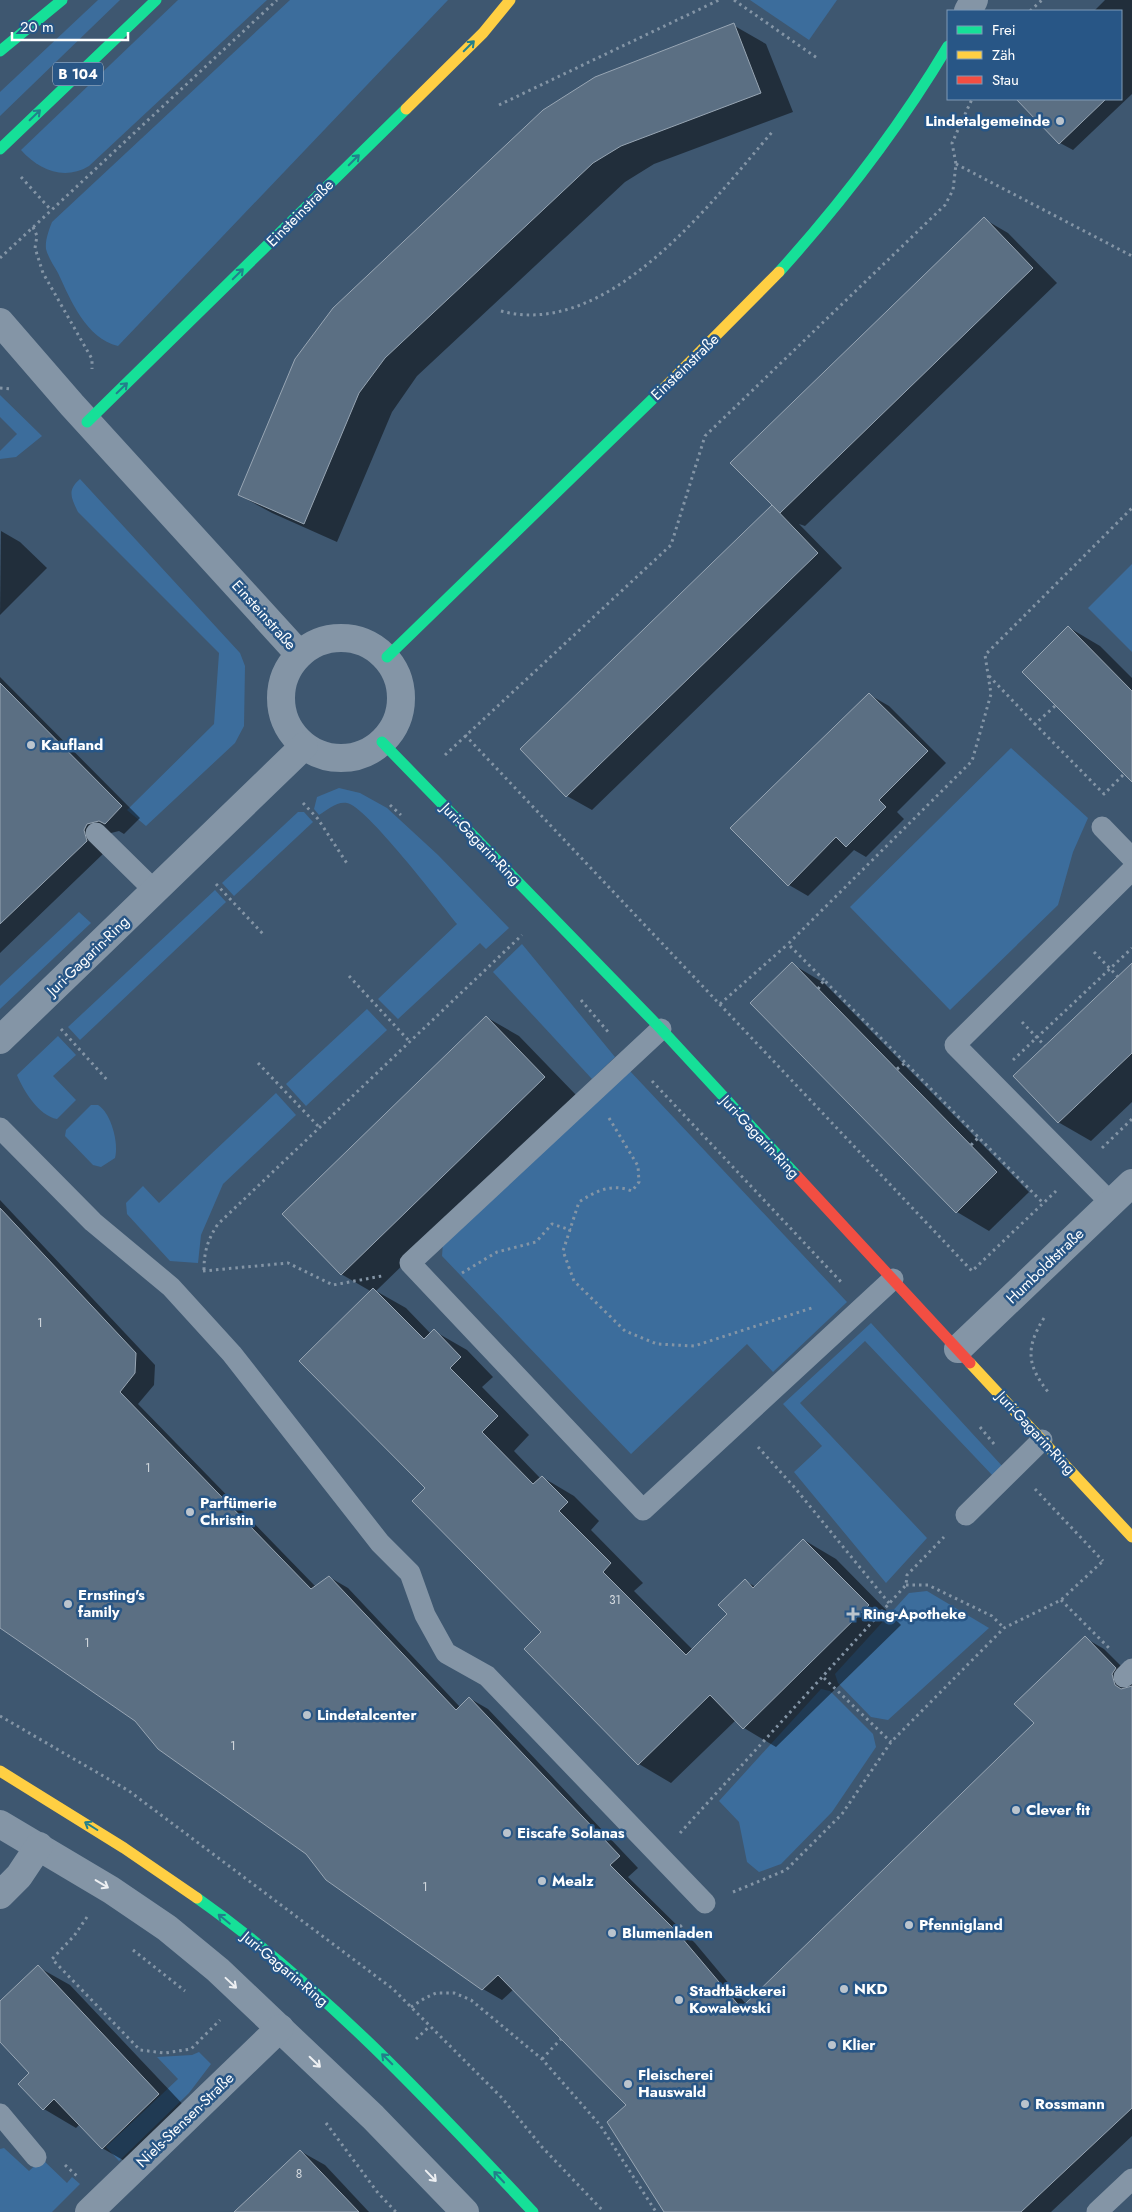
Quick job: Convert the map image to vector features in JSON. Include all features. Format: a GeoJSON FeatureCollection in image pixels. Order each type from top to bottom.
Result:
{"type":"FeatureCollection","features":[{"type":"Feature","properties":{"kind":"street"},"geometry":{"type":"LineString","coordinates":[[0,51],[62,0]]}},
{"type":"Feature","properties":{"kind":"street","name":"B 104"},"geometry":{"type":"LineString","coordinates":[[0,149],[156,0]]}},
{"type":"Feature","properties":{"kind":"street","name":"Einsteinstraße"},"geometry":{"type":"LineString","coordinates":[[87,422],[483,32],[510,0]]}},
{"type":"Feature","properties":{"kind":"street","name":"Einsteinstraße"},"geometry":{"type":"LineString","coordinates":[[387,657],[758,294],[836,208],[907,114],[947,48]]}},
{"type":"Feature","properties":{"kind":"street","name":"Einsteinstraße"},"geometry":{"type":"LineString","coordinates":[[0,322],[87,422],[299,654]]}},
{"type":"Feature","properties":{"kind":"street"},"geometry":{"type":"LineString","coordinates":[[340,637],[363,641],[387,657],[398,676],[402,689],[402,703],[394,727],[382,742],[368,752],[342,758],[320,755],[304,746],[289,728],[283,714],[281,694],[288,669],[299,654],[320,641],[340,637]]}},
{"type":"Feature","properties":{"kind":"street","name":"Juri-Gagarin-Ring"},"geometry":{"type":"LineString","coordinates":[[382,742],[660,1029],[1131,1536]]}},
{"type":"Feature","properties":{"kind":"street","name":"Juri-Gagarin-Ring"},"geometry":{"type":"LineString","coordinates":[[0,1040],[304,746]]}},
{"type":"Feature","properties":{"kind":"street","name":"Humboldtstraße"},"geometry":{"type":"LineString","coordinates":[[958,1349],[1132,1183]]}},
{"type":"Feature","properties":{"kind":"street","name":"Juri-Gagarin-Ring"},"geometry":{"type":"LineString","coordinates":[[0,1771],[63,1808],[191,1892],[316,1993],[414,2086],[533,2212]]}},
{"type":"Feature","properties":{"kind":"street"},"geometry":{"type":"LineString","coordinates":[[0,1824],[111,1890],[167,1928],[218,1970],[373,2116],[466,2212]]}},
{"type":"Feature","properties":{"kind":"street"},"geometry":{"type":"LineString","coordinates":[[0,1895],[19,1876],[39,1846]]}},
{"type":"Feature","properties":{"kind":"street","name":"Niels-Stensen-Straße"},"geometry":{"type":"LineString","coordinates":[[89,2212],[280,2028]]}},
{"type":"Feature","properties":{"kind":"lane"},"geometry":{"type":"LineString","coordinates":[[1102,827],[1132,858]]}},
{"type":"Feature","properties":{"kind":"lane"},"geometry":{"type":"LineString","coordinates":[[96,832],[155,891]]}},
{"type":"Feature","properties":{"kind":"lane"},"geometry":{"type":"LineString","coordinates":[[1112,1203],[956,1045],[1132,870]]}},
{"type":"Feature","properties":{"kind":"lane"},"geometry":{"type":"LineString","coordinates":[[660,1029],[410,1263],[643,1510],[893,1279]]}},
{"type":"Feature","properties":{"kind":"lane"},"geometry":{"type":"LineString","coordinates":[[0,1128],[93,1222],[171,1287],[232,1354],[380,1543],[410,1573],[425,1616],[446,1653],[487,1676],[705,1903]]}},
{"type":"Feature","properties":{"kind":"lane"},"geometry":{"type":"LineString","coordinates":[[966,1515],[1042,1440]]}},
{"type":"Feature","properties":{"kind":"lane"},"geometry":{"type":"LineString","coordinates":[[0,2114],[36,2156]]}},
{"type":"Feature","properties":{"kind":"lane"},"geometry":{"type":"LineString","coordinates":[[1097,2212],[1132,2179]]}},
{"type":"Feature","properties":{"kind":"path"},"geometry":{"type":"LineString","coordinates":[[0,258],[277,0]]}},
{"type":"Feature","properties":{"kind":"path"},"geometry":{"type":"LineString","coordinates":[[500,105],[720,0]]}},
{"type":"Feature","properties":{"kind":"path"},"geometry":{"type":"LineString","coordinates":[[734,0],[817,58]]}},
{"type":"Feature","properties":{"kind":"path"},"geometry":{"type":"LineString","coordinates":[[1031,10],[1042,0]]}},
{"type":"Feature","properties":{"kind":"path"},"geometry":{"type":"LineString","coordinates":[[445,754],[671,545],[704,436],[945,206],[953,190],[956,164],[952,142],[972,100]]}},
{"type":"Feature","properties":{"kind":"path"},"geometry":{"type":"LineString","coordinates":[[502,312],[520,316],[556,313],[600,298],[644,267],[703,213],[773,131]]}},
{"type":"Feature","properties":{"kind":"path"},"geometry":{"type":"LineString","coordinates":[[956,164],[1132,256]]}},
{"type":"Feature","properties":{"kind":"path"},"geometry":{"type":"LineString","coordinates":[[19,175],[51,210]]}},
{"type":"Feature","properties":{"kind":"path"},"geometry":{"type":"LineString","coordinates":[[33,227],[37,236],[36,248],[43,273],[92,359]]}},
{"type":"Feature","properties":{"kind":"path"},"geometry":{"type":"LineString","coordinates":[[720,1004],[788,944],[972,761],[991,694],[985,654],[1132,508]]}},
{"type":"Feature","properties":{"kind":"path"},"geometry":{"type":"LineString","coordinates":[[988,675],[1104,794],[1124,774]]}},
{"type":"Feature","properties":{"kind":"path"},"geometry":{"type":"LineString","coordinates":[[1036,724],[1055,706]]}},
{"type":"Feature","properties":{"kind":"path"},"geometry":{"type":"LineString","coordinates":[[465,735],[972,1271],[1043,1202],[788,944]]}},
{"type":"Feature","properties":{"kind":"path"},"geometry":{"type":"LineString","coordinates":[[302,803],[318,819],[348,865]]}},
{"type":"Feature","properties":{"kind":"path"},"geometry":{"type":"LineString","coordinates":[[216,884],[264,935]]}},
{"type":"Feature","properties":{"kind":"path"},"geometry":{"type":"LineString","coordinates":[[204,1270],[204,1257],[208,1239],[218,1224],[525,932]]}},
{"type":"Feature","properties":{"kind":"path"},"geometry":{"type":"LineString","coordinates":[[1007,1067],[1132,948]]}},
{"type":"Feature","properties":{"kind":"path"},"geometry":{"type":"LineString","coordinates":[[348,976],[410,1042]]}},
{"type":"Feature","properties":{"kind":"path"},"geometry":{"type":"LineString","coordinates":[[818,989],[824,980]]}},
{"type":"Feature","properties":{"kind":"path"},"geometry":{"type":"LineString","coordinates":[[61,1029],[109,1082]]}},
{"type":"Feature","properties":{"kind":"path"},"geometry":{"type":"LineString","coordinates":[[630,1058],[864,1305]]}},
{"type":"Feature","properties":{"kind":"path"},"geometry":{"type":"LineString","coordinates":[[258,1063],[319,1128]]}},
{"type":"Feature","properties":{"kind":"path"},"geometry":{"type":"LineString","coordinates":[[897,1070],[905,1063]]}},
{"type":"Feature","properties":{"kind":"path"},"geometry":{"type":"LineString","coordinates":[[594,1092],[638,1166],[639,1182],[632,1191],[621,1187],[600,1190],[579,1202],[563,1251],[574,1281],[625,1331],[657,1344],[694,1346],[816,1307]]}},
{"type":"Feature","properties":{"kind":"path"},"geometry":{"type":"LineString","coordinates":[[1100,1150],[1132,1120]]}},
{"type":"Feature","properties":{"kind":"path"},"geometry":{"type":"LineString","coordinates":[[971,1145],[979,1137]]}},
{"type":"Feature","properties":{"kind":"path"},"geometry":{"type":"LineString","coordinates":[[435,1289],[497,1252],[536,1242],[552,1224],[571,1230]]}},
{"type":"Feature","properties":{"kind":"path"},"geometry":{"type":"LineString","coordinates":[[171,1287],[204,1270],[288,1263],[333,1285],[383,1276],[410,1263]]}},
{"type":"Feature","properties":{"kind":"path"},"geometry":{"type":"LineString","coordinates":[[1048,1312],[1033,1336],[1030,1357],[1036,1378],[1052,1396]]}},
{"type":"Feature","properties":{"kind":"path"},"geometry":{"type":"LineString","coordinates":[[974,1421],[1103,1561]]}},
{"type":"Feature","properties":{"kind":"path"},"geometry":{"type":"LineString","coordinates":[[736,1424],[795,1488],[889,1604]]}},
{"type":"Feature","properties":{"kind":"path"},"geometry":{"type":"LineString","coordinates":[[659,1855],[824,1678],[906,1585],[907,1575],[966,1515]]}},
{"type":"Feature","properties":{"kind":"path"},"geometry":{"type":"LineString","coordinates":[[676,1931],[705,1903],[786,1870],[842,1814],[891,1742],[1004,1628],[1061,1600],[1131,1536]]}},
{"type":"Feature","properties":{"kind":"path"},"geometry":{"type":"LineString","coordinates":[[906,1585],[928,1585],[992,1616],[1004,1628]]}},
{"type":"Feature","properties":{"kind":"path"},"geometry":{"type":"LineString","coordinates":[[1061,1600],[1129,1672]]}},
{"type":"Feature","properties":{"kind":"path"},"geometry":{"type":"LineString","coordinates":[[824,1678],[891,1742]]}},
{"type":"Feature","properties":{"kind":"path"},"geometry":{"type":"LineString","coordinates":[[80,1913],[94,1922]]}},
{"type":"Feature","properties":{"kind":"path"},"geometry":{"type":"LineString","coordinates":[[87,1918],[74,1936],[52,1959],[140,2050],[165,2053],[191,2048],[220,2019]]}},
{"type":"Feature","properties":{"kind":"path"},"geometry":{"type":"LineString","coordinates":[[131,1948],[191,1995]]}},
{"type":"Feature","properties":{"kind":"path"},"geometry":{"type":"LineString","coordinates":[[411,2008],[436,1993],[454,1994],[471,2000],[542,2059],[600,2125],[656,2212]]}},
{"type":"Feature","properties":{"kind":"path"},"geometry":{"type":"LineString","coordinates":[[213,2013],[255,2053]]}},
{"type":"Feature","properties":{"kind":"path"},"geometry":{"type":"LineString","coordinates":[[542,2059],[561,2039]]}},
{"type":"Feature","properties":{"kind":"path"},"geometry":{"type":"LineString","coordinates":[[320,2117],[378,2193],[396,2212]]}},
{"type":"Feature","properties":{"kind":"shaded area"},"geometry":{"type":"Polygon","coordinates":[[[98,0],[120,0],[0,116],[0,92],[98,0]]]}},
{"type":"Feature","properties":{"kind":"shaded area"},"geometry":{"type":"Polygon","coordinates":[[[178,0],[267,0],[89,166],[70,173],[52,171],[36,163],[21,150],[178,0]]]}},
{"type":"Feature","properties":{"kind":"shaded area"},"geometry":{"type":"Polygon","coordinates":[[[290,0],[448,0],[118,346],[107,342],[88,327],[81,317],[48,255],[46,242],[52,222],[290,0]]]}},
{"type":"Feature","properties":{"kind":"shaded area"},"geometry":{"type":"Polygon","coordinates":[[[750,0],[837,0],[809,40],[750,0]]]}},
{"type":"Feature","properties":{"kind":"shaded area"},"geometry":{"type":"Polygon","coordinates":[[[0,395],[42,436],[16,457],[0,459],[0,451],[17,434],[0,417],[0,395]]]}},
{"type":"Feature","properties":{"kind":"shaded area"},"geometry":{"type":"Polygon","coordinates":[[[80,479],[240,653],[245,666],[244,726],[235,743],[146,826],[127,810],[214,724],[219,653],[78,512],[72,491],[80,479]]]}},
{"type":"Feature","properties":{"kind":"shaded area"},"geometry":{"type":"Polygon","coordinates":[[[1132,564],[1132,652],[1088,608],[1132,564]]]}},
{"type":"Feature","properties":{"kind":"shaded area"},"geometry":{"type":"Polygon","coordinates":[[[1011,748],[1088,818],[1073,852],[1058,905],[950,1010],[850,907],[1011,748]]]}},
{"type":"Feature","properties":{"kind":"shaded area"},"geometry":{"type":"Polygon","coordinates":[[[339,788],[360,793],[387,808],[438,855],[509,928],[486,949],[480,943],[398,1019],[378,999],[457,924],[386,837],[356,808],[347,803],[340,803],[319,815],[314,809],[317,797],[339,788]]]}},
{"type":"Feature","properties":{"kind":"shaded area"},"geometry":{"type":"Polygon","coordinates":[[[298,812],[304,812],[313,822],[234,896],[222,883],[298,812]]]}},
{"type":"Feature","properties":{"kind":"shaded area"},"geometry":{"type":"Polygon","coordinates":[[[215,890],[226,902],[80,1040],[68,1027],[215,890]]]}},
{"type":"Feature","properties":{"kind":"shaded area"},"geometry":{"type":"Polygon","coordinates":[[[79,912],[91,923],[0,1009],[0,986],[79,912]]]}},
{"type":"Feature","properties":{"kind":"shaded area"},"geometry":{"type":"Polygon","coordinates":[[[522,944],[615,1057],[592,1079],[493,972],[522,944]]]}},
{"type":"Feature","properties":{"kind":"shaded area"},"geometry":{"type":"Polygon","coordinates":[[[367,1009],[387,1030],[306,1106],[286,1084],[367,1009]]]}},
{"type":"Feature","properties":{"kind":"shaded area"},"geometry":{"type":"Polygon","coordinates":[[[58,1036],[76,1055],[53,1076],[76,1100],[57,1119],[44,1113],[32,1102],[17,1075],[58,1036]]]}},
{"type":"Feature","properties":{"kind":"shaded area"},"geometry":{"type":"Polygon","coordinates":[[[629,1070],[847,1302],[773,1372],[747,1344],[631,1454],[442,1256],[443,1243],[629,1070]]]}},
{"type":"Feature","properties":{"kind":"shaded area"},"geometry":{"type":"Polygon","coordinates":[[[276,1093],[296,1115],[223,1184],[201,1235],[198,1263],[170,1261],[127,1214],[126,1203],[143,1186],[159,1203],[276,1093]]]}},
{"type":"Feature","properties":{"kind":"shaded area"},"geometry":{"type":"Polygon","coordinates":[[[91,1105],[98,1105],[103,1109],[110,1121],[115,1137],[115,1158],[101,1167],[93,1165],[65,1136],[66,1130],[91,1105]]]}},
{"type":"Feature","properties":{"kind":"shaded area"},"geometry":{"type":"Polygon","coordinates":[[[871,1323],[1003,1467],[993,1476],[865,1341],[800,1403],[927,1538],[886,1583],[794,1472],[822,1446],[783,1404],[871,1323]]]}},
{"type":"Feature","properties":{"kind":"shaded area"},"geometry":{"type":"Polygon","coordinates":[[[927,1591],[989,1628],[888,1720],[871,1717],[838,1683],[835,1674],[909,1593],[927,1591]]]}},
{"type":"Feature","properties":{"kind":"shaded area"},"geometry":{"type":"Polygon","coordinates":[[[821,1689],[830,1691],[873,1734],[876,1747],[832,1812],[781,1864],[759,1872],[747,1862],[739,1822],[719,1801],[821,1689]]]}},
{"type":"Feature","properties":{"kind":"shaded area"},"geometry":{"type":"Polygon","coordinates":[[[199,2052],[211,2064],[189,2093],[119,2161],[106,2147],[178,2079],[157,2057],[192,2055],[199,2052]]]}},
{"type":"Feature","properties":{"kind":"shaded area"},"geometry":{"type":"Polygon","coordinates":[[[4,2148],[29,2171],[42,2159],[67,2183],[72,2177],[80,2184],[52,2212],[0,2212],[0,2149],[4,2148]]]}},
{"type":"Feature","properties":{"kind":"building"},"geometry":{"type":"Polygon","coordinates":[[[734,23],[761,93],[621,146],[593,163],[385,358],[359,393],[304,524],[238,495],[295,359],[333,308],[543,110],[595,77],[734,23]]]}},
{"type":"Feature","properties":{"kind":"building","name":"Lindetalgemeinde"},"geometry":{"type":"Polygon","coordinates":[[[1017,100],[1105,100],[1059,144],[1017,100]]]}},
{"type":"Feature","properties":{"kind":"building"},"geometry":{"type":"Polygon","coordinates":[[[984,217],[1033,268],[780,513],[730,463],[984,217]]]}},
{"type":"Feature","properties":{"kind":"building"},"geometry":{"type":"Polygon","coordinates":[[[772,505],[818,553],[566,797],[520,749],[772,505]]]}},
{"type":"Feature","properties":{"kind":"building"},"geometry":{"type":"Polygon","coordinates":[[[1068,626],[1132,691],[1132,782],[1022,672],[1068,626]]]}},
{"type":"Feature","properties":{"kind":"building","name":"Kaufland"},"geometry":{"type":"Polygon","coordinates":[[[0,683],[122,806],[105,824],[99,821],[87,824],[84,830],[87,841],[0,924],[0,683]]]}},
{"type":"Feature","properties":{"kind":"building"},"geometry":{"type":"Polygon","coordinates":[[[869,693],[928,751],[879,800],[886,807],[846,847],[836,837],[788,886],[730,828],[869,693]]]}},
{"type":"Feature","properties":{"kind":"building"},"geometry":{"type":"Polygon","coordinates":[[[792,962],[997,1172],[956,1213],[750,1003],[792,962]]]}},
{"type":"Feature","properties":{"kind":"building"},"geometry":{"type":"Polygon","coordinates":[[[1132,963],[1132,1053],[1058,1123],[1013,1076],[1132,963]]]}},
{"type":"Feature","properties":{"kind":"building"},"geometry":{"type":"Polygon","coordinates":[[[486,1016],[545,1077],[341,1275],[282,1214],[486,1016]]]}},
{"type":"Feature","properties":{"kind":"building","name":"Lindetalcenter"},"geometry":{"type":"Polygon","coordinates":[[[0,1208],[136,1353],[135,1373],[120,1392],[311,1589],[329,1576],[456,1710],[469,1697],[620,1856],[610,1865],[676,1931],[741,2008],[1034,1723],[1014,1704],[1085,1636],[1116,1668],[1112,1674],[1115,1685],[1121,1689],[1132,1686],[1132,2108],[1021,2212],[664,2212],[607,2122],[626,2105],[498,1975],[482,1990],[326,1880],[306,1854],[158,1749],[135,1721],[0,1628],[0,1208]]]}},
{"type":"Feature","properties":{"kind":"building"},"geometry":{"type":"Polygon","coordinates":[[[373,1288],[424,1339],[434,1329],[461,1357],[450,1368],[498,1416],[482,1432],[533,1484],[542,1476],[568,1502],[559,1511],[611,1563],[603,1572],[686,1655],[727,1614],[718,1605],[745,1579],[753,1588],[803,1539],[869,1605],[743,1729],[710,1695],[638,1765],[524,1649],[541,1632],[412,1501],[425,1488],[299,1361],[373,1288]]]}},
{"type":"Feature","properties":{"kind":"building"},"geometry":{"type":"Polygon","coordinates":[[[38,1965],[159,2094],[102,2149],[54,2099],[43,2110],[18,2084],[29,2073],[0,2042],[0,2001],[38,1965]]]}},
{"type":"Feature","properties":{"kind":"building"},"geometry":{"type":"Polygon","coordinates":[[[300,2150],[359,2212],[234,2212],[300,2150]]]}},
{"type":"Feature","properties":{"kind":"traffic: fast"},"geometry":{"type":"LineString","coordinates":[[0,51],[62,0]]}},
{"type":"Feature","properties":{"kind":"traffic: fast"},"geometry":{"type":"LineString","coordinates":[[0,149],[156,0]]}},
{"type":"Feature","properties":{"kind":"traffic: fast"},"geometry":{"type":"LineString","coordinates":[[779,272],[848,191],[890,135],[947,48]]}},
{"type":"Feature","properties":{"kind":"traffic: fast"},"geometry":{"type":"LineString","coordinates":[[87,422],[406,109]]}},
{"type":"Feature","properties":{"kind":"traffic: fast"},"geometry":{"type":"LineString","coordinates":[[387,657],[664,388]]}},
{"type":"Feature","properties":{"kind":"traffic: fast"},"geometry":{"type":"LineString","coordinates":[[382,742],[661,1029],[797,1176]]}},
{"type":"Feature","properties":{"kind":"traffic: fast"},"geometry":{"type":"LineString","coordinates":[[197,1898],[288,1969],[373,2046],[533,2212]]}},
{"type":"Feature","properties":{"kind":"traffic: slow"},"geometry":{"type":"LineString","coordinates":[[406,109],[483,33],[510,0]]}},
{"type":"Feature","properties":{"kind":"traffic: slow"},"geometry":{"type":"LineString","coordinates":[[664,388],[779,272]]}},
{"type":"Feature","properties":{"kind":"traffic: slow"},"geometry":{"type":"LineString","coordinates":[[970,1363],[1132,1537]]}},
{"type":"Feature","properties":{"kind":"traffic: slow"},"geometry":{"type":"LineString","coordinates":[[0,1771],[124,1848],[197,1898]]}},
{"type":"Feature","properties":{"kind":"traffic: jam"},"geometry":{"type":"LineString","coordinates":[[797,1176],[970,1363]]}},
{"type":"Feature","properties":{"kind":"place","name":"Lindetalgemeinde"},"geometry":{"type":"Point","coordinates":[1060,121]}},
{"type":"Feature","properties":{"kind":"place","name":"Kaufland"},"geometry":{"type":"Point","coordinates":[31,745]}},
{"type":"Feature","properties":{"kind":"place","name":"Parfümerie Christin"},"geometry":{"type":"Point","coordinates":[190,1512]}},
{"type":"Feature","properties":{"kind":"place","name":"Ernsting's family"},"geometry":{"type":"Point","coordinates":[68,1604]}},
{"type":"Feature","properties":{"kind":"place","name":"Ring-Apotheke"},"geometry":{"type":"Point","coordinates":[853,1614]}},
{"type":"Feature","properties":{"kind":"place","name":"Lindetalcenter"},"geometry":{"type":"Point","coordinates":[307,1715]}},
{"type":"Feature","properties":{"kind":"place","name":"Clever fit"},"geometry":{"type":"Point","coordinates":[1016,1810]}},
{"type":"Feature","properties":{"kind":"place","name":"Eiscafe Solanas"},"geometry":{"type":"Point","coordinates":[507,1833]}},
{"type":"Feature","properties":{"kind":"place","name":"Mealz"},"geometry":{"type":"Point","coordinates":[542,1881]}},
{"type":"Feature","properties":{"kind":"place","name":"Pfennigland"},"geometry":{"type":"Point","coordinates":[909,1925]}},
{"type":"Feature","properties":{"kind":"place","name":"Blumenladen"},"geometry":{"type":"Point","coordinates":[612,1933]}},
{"type":"Feature","properties":{"kind":"place","name":"NKD"},"geometry":{"type":"Point","coordinates":[844,1989]}},
{"type":"Feature","properties":{"kind":"place","name":"Stadtbäckerei Kowalewski"},"geometry":{"type":"Point","coordinates":[679,2000]}},
{"type":"Feature","properties":{"kind":"place","name":"Klier"},"geometry":{"type":"Point","coordinates":[832,2045]}},
{"type":"Feature","properties":{"kind":"place","name":"Fleischerei Hauswald"},"geometry":{"type":"Point","coordinates":[628,2084]}},
{"type":"Feature","properties":{"kind":"place","name":"Rossmann"},"geometry":{"type":"Point","coordinates":[1025,2104]}}]}
